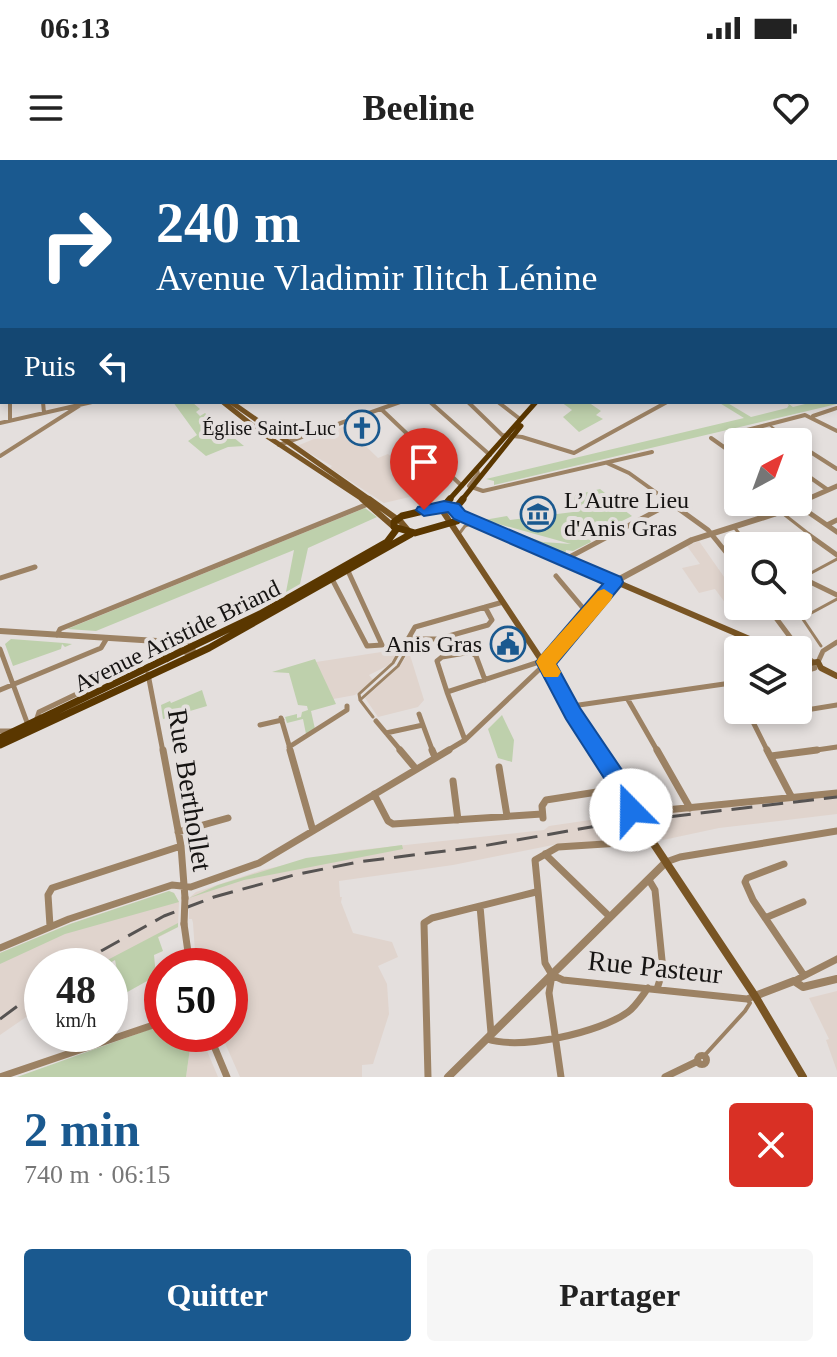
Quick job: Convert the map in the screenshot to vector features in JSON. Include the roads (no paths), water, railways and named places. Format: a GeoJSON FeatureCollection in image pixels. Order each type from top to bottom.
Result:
{"type":"FeatureCollection","features":[{"type":"Feature","properties":{"kind":"main road"},"geometry":{"type":"LineString","coordinates":[[226,404],[389,515],[403,520],[411,534]]}},
{"type":"Feature","properties":{"kind":"main road"},"geometry":{"type":"LineString","coordinates":[[233,404],[282,444]]}},
{"type":"Feature","properties":{"kind":"main road"},"geometry":{"type":"LineString","coordinates":[[451,524],[472,488],[537,404]]}},
{"type":"Feature","properties":{"kind":"main road"},"geometry":{"type":"LineString","coordinates":[[398,517],[442,506],[537,404]]}},
{"type":"Feature","properties":{"kind":"main road"},"geometry":{"type":"LineString","coordinates":[[371,503],[395,529]]}},
{"type":"Feature","properties":{"kind":"main road"},"geometry":{"type":"LineString","coordinates":[[442,506],[742,636]]}},
{"type":"Feature","properties":{"kind":"main road"},"geometry":{"type":"LineString","coordinates":[[442,506],[803,1077]]}},
{"type":"Feature","properties":{"kind":"main road"},"geometry":{"type":"LineString","coordinates":[[395,529],[398,517]]}},
{"type":"Feature","properties":{"kind":"main road","name":"Avenue Aristide Briand"},"geometry":{"type":"LineString","coordinates":[[0,738],[147,672],[166,659],[348,571],[411,534],[451,524]]}},
{"type":"Feature","properties":{"kind":"main road","name":"Avenue Aristide Briand"},"geometry":{"type":"LineString","coordinates":[[0,745],[260,614],[391,539],[395,529],[411,534]]}},
{"type":"Feature","properties":{"kind":"main road"},"geometry":{"type":"LineString","coordinates":[[543,663],[589,615],[614,582]]}},
{"type":"Feature","properties":{"kind":"main road"},"geometry":{"type":"LineString","coordinates":[[161,643],[166,659]]}},
{"type":"Feature","properties":{"kind":"main road"},"geometry":{"type":"LineString","coordinates":[[812,662],[837,676]]}},
{"type":"Feature","properties":{"kind":"main road"},"geometry":{"type":"LineString","coordinates":[[543,663],[546,676],[560,691]]}},
{"type":"Feature","properties":{"kind":"street"},"geometry":{"type":"LineString","coordinates":[[10,404],[10,420]]}},
{"type":"Feature","properties":{"kind":"street"},"geometry":{"type":"LineString","coordinates":[[43,404],[44,413]]}},
{"type":"Feature","properties":{"kind":"street"},"geometry":{"type":"LineString","coordinates":[[0,423],[77,404]]}},
{"type":"Feature","properties":{"kind":"street"},"geometry":{"type":"LineString","coordinates":[[0,456],[79,404]]}},
{"type":"Feature","properties":{"kind":"street"},"geometry":{"type":"LineString","coordinates":[[282,444],[395,404]]}},
{"type":"Feature","properties":{"kind":"street"},"geometry":{"type":"LineString","coordinates":[[432,404],[490,455]]}},
{"type":"Feature","properties":{"kind":"street"},"geometry":{"type":"LineString","coordinates":[[470,404],[510,436],[573,453],[663,404]]}},
{"type":"Feature","properties":{"kind":"street"},"geometry":{"type":"LineString","coordinates":[[501,404],[520,419]]}},
{"type":"Feature","properties":{"kind":"street"},"geometry":{"type":"LineString","coordinates":[[813,417],[814,413],[837,408]]}},
{"type":"Feature","properties":{"kind":"street"},"geometry":{"type":"LineString","coordinates":[[381,409],[462,486]]}},
{"type":"Feature","properties":{"kind":"street"},"geometry":{"type":"LineString","coordinates":[[756,428],[805,415],[837,431]]}},
{"type":"Feature","properties":{"kind":"street"},"geometry":{"type":"LineString","coordinates":[[768,424],[774,428]]}},
{"type":"Feature","properties":{"kind":"street"},"geometry":{"type":"LineString","coordinates":[[15,435],[25,440]]}},
{"type":"Feature","properties":{"kind":"street"},"geometry":{"type":"LineString","coordinates":[[711,438],[724,447]]}},
{"type":"Feature","properties":{"kind":"street"},"geometry":{"type":"LineString","coordinates":[[477,470],[478,474],[469,485],[483,491],[652,452]]}},
{"type":"Feature","properties":{"kind":"street"},"geometry":{"type":"LineString","coordinates":[[812,454],[837,469]]}},
{"type":"Feature","properties":{"kind":"street"},"geometry":{"type":"LineString","coordinates":[[606,462],[629,473],[671,503],[712,534],[724,549]]}},
{"type":"Feature","properties":{"kind":"street"},"geometry":{"type":"LineString","coordinates":[[812,479],[828,490]]}},
{"type":"Feature","properties":{"kind":"street"},"geometry":{"type":"LineString","coordinates":[[812,497],[837,486]]}},
{"type":"Feature","properties":{"kind":"street"},"geometry":{"type":"LineString","coordinates":[[57,635],[60,629],[70,624],[371,503]]}},
{"type":"Feature","properties":{"kind":"street"},"geometry":{"type":"LineString","coordinates":[[564,560],[671,503]]}},
{"type":"Feature","properties":{"kind":"street"},"geometry":{"type":"LineString","coordinates":[[812,512],[837,532]]}},
{"type":"Feature","properties":{"kind":"street"},"geometry":{"type":"LineString","coordinates":[[614,582],[692,540],[768,516]]}},
{"type":"Feature","properties":{"kind":"street"},"geometry":{"type":"LineString","coordinates":[[787,516],[808,532]]}},
{"type":"Feature","properties":{"kind":"street"},"geometry":{"type":"LineString","coordinates":[[827,525],[837,520]]}},
{"type":"Feature","properties":{"kind":"street"},"geometry":{"type":"LineString","coordinates":[[460,532],[477,523]]}},
{"type":"Feature","properties":{"kind":"street"},"geometry":{"type":"LineString","coordinates":[[734,527],[738,532]]}},
{"type":"Feature","properties":{"kind":"street"},"geometry":{"type":"LineString","coordinates":[[812,537],[837,557],[812,571]]}},
{"type":"Feature","properties":{"kind":"street"},"geometry":{"type":"LineString","coordinates":[[0,578],[35,567]]}},
{"type":"Feature","properties":{"kind":"street"},"geometry":{"type":"LineString","coordinates":[[332,579],[367,646],[382,645],[348,571]]}},
{"type":"Feature","properties":{"kind":"street"},"geometry":{"type":"LineString","coordinates":[[556,576],[589,615]]}},
{"type":"Feature","properties":{"kind":"street"},"geometry":{"type":"LineString","coordinates":[[812,584],[837,597]]}},
{"type":"Feature","properties":{"kind":"street"},"geometry":{"type":"LineString","coordinates":[[812,612],[837,597]]}},
{"type":"Feature","properties":{"kind":"street"},"geometry":{"type":"LineString","coordinates":[[416,769],[360,700],[398,666],[415,627],[503,602]]}},
{"type":"Feature","properties":{"kind":"street"},"geometry":{"type":"LineString","coordinates":[[409,642],[445,637],[488,625],[492,620],[485,607]]}},
{"type":"Feature","properties":{"kind":"street"},"geometry":{"type":"LineString","coordinates":[[803,620],[821,646]]}},
{"type":"Feature","properties":{"kind":"street"},"geometry":{"type":"LineString","coordinates":[[0,631],[193,647]]}},
{"type":"Feature","properties":{"kind":"street"},"geometry":{"type":"LineString","coordinates":[[0,690],[101,648],[107,638]]}},
{"type":"Feature","properties":{"kind":"street"},"geometry":{"type":"LineString","coordinates":[[812,666],[823,651],[837,642]]}},
{"type":"Feature","properties":{"kind":"street"},"geometry":{"type":"LineString","coordinates":[[161,643],[185,650]]}},
{"type":"Feature","properties":{"kind":"street"},"geometry":{"type":"LineString","coordinates":[[1,653],[32,723]]}},
{"type":"Feature","properties":{"kind":"street"},"geometry":{"type":"LineString","coordinates":[[465,740],[437,664],[442,657],[474,654],[485,680]]}},
{"type":"Feature","properties":{"kind":"street"},"geometry":{"type":"LineString","coordinates":[[447,692],[543,663]]}},
{"type":"Feature","properties":{"kind":"street"},"geometry":{"type":"LineString","coordinates":[[0,948],[50,926],[172,885],[185,888],[259,863],[465,740],[543,663]]}},
{"type":"Feature","properties":{"kind":"street","name":"Rue Berthollet"},"geometry":{"type":"LineString","coordinates":[[147,672],[181,846],[187,948]]}},
{"type":"Feature","properties":{"kind":"street"},"geometry":{"type":"LineString","coordinates":[[526,681],[546,676]]}},
{"type":"Feature","properties":{"kind":"street"},"geometry":{"type":"LineString","coordinates":[[572,710],[627,698],[724,684]]}},
{"type":"Feature","properties":{"kind":"street"},"geometry":{"type":"LineString","coordinates":[[627,698],[690,808]]}},
{"type":"Feature","properties":{"kind":"street"},"geometry":{"type":"LineString","coordinates":[[812,709],[837,705]]}},
{"type":"Feature","properties":{"kind":"street"},"geometry":{"type":"LineString","coordinates":[[289,747],[322,729],[343,711]]}},
{"type":"Feature","properties":{"kind":"street"},"geometry":{"type":"LineString","coordinates":[[419,714],[435,757]]}},
{"type":"Feature","properties":{"kind":"street"},"geometry":{"type":"LineString","coordinates":[[260,725],[282,719],[313,831]]}},
{"type":"Feature","properties":{"kind":"street"},"geometry":{"type":"LineString","coordinates":[[754,724],[791,796]]}},
{"type":"Feature","properties":{"kind":"street"},"geometry":{"type":"LineString","coordinates":[[386,733],[423,725]]}},
{"type":"Feature","properties":{"kind":"street","name":"Avenue Aristide Briand"},"geometry":{"type":"LineString","coordinates":[[0,731],[16,731]]}},
{"type":"Feature","properties":{"kind":"street"},"geometry":{"type":"LineString","coordinates":[[771,756],[837,747]]}},
{"type":"Feature","properties":{"kind":"street"},"geometry":{"type":"LineString","coordinates":[[499,767],[507,816]]}},
{"type":"Feature","properties":{"kind":"street"},"geometry":{"type":"LineString","coordinates":[[453,781],[458,820]]}},
{"type":"Feature","properties":{"kind":"street"},"geometry":{"type":"LineString","coordinates":[[374,794],[391,823],[542,816],[542,803],[548,800],[620,788]]}},
{"type":"Feature","properties":{"kind":"street"},"geometry":{"type":"LineString","coordinates":[[636,813],[837,793]]}},
{"type":"Feature","properties":{"kind":"street"},"geometry":{"type":"LineString","coordinates":[[178,832],[228,818]]}},
{"type":"Feature","properties":{"kind":"street"},"geometry":{"type":"LineString","coordinates":[[448,1077],[666,862],[680,857],[837,831]]}},
{"type":"Feature","properties":{"kind":"street"},"geometry":{"type":"LineString","coordinates":[[561,1077],[549,993],[552,975],[545,963],[535,860],[558,847],[653,841]]}},
{"type":"Feature","properties":{"kind":"street"},"geometry":{"type":"LineString","coordinates":[[50,926],[48,895],[56,886],[181,846]]}},
{"type":"Feature","properties":{"kind":"street"},"geometry":{"type":"LineString","coordinates":[[545,854],[611,918]]}},
{"type":"Feature","properties":{"kind":"street"},"geometry":{"type":"LineString","coordinates":[[784,864],[745,881],[765,918],[803,974]]}},
{"type":"Feature","properties":{"kind":"street"},"geometry":{"type":"LineString","coordinates":[[480,906],[489,1036],[500,1045],[555,1038],[625,1015],[652,989],[663,970],[655,887],[649,880]]}},
{"type":"Feature","properties":{"kind":"street"},"geometry":{"type":"LineString","coordinates":[[428,1077],[424,923],[432,918],[537,892]]}},
{"type":"Feature","properties":{"kind":"street"},"geometry":{"type":"LineString","coordinates":[[765,918],[803,902]]}},
{"type":"Feature","properties":{"kind":"street"},"geometry":{"type":"LineString","coordinates":[[665,1077],[701,1059],[745,1011],[751,998],[837,959]]}},
{"type":"Feature","properties":{"kind":"street","name":"Rue Pasteur"},"geometry":{"type":"LineString","coordinates":[[552,975],[563,980],[751,998]]}},
{"type":"Feature","properties":{"kind":"street"},"geometry":{"type":"LineString","coordinates":[[794,981],[803,987],[837,979]]}},
{"type":"Feature","properties":{"kind":"street"},"geometry":{"type":"LineString","coordinates":[[0,1077],[144,1028]]}},
{"type":"Feature","properties":{"kind":"street"},"geometry":{"type":"LineString","coordinates":[[217,1052],[227,1077]]}},
{"type":"Feature","properties":{"kind":"railway"},"geometry":{"type":"LineString","coordinates":[[106,948],[164,916],[214,897],[294,875],[358,862],[477,847],[608,824],[837,797]]}},
{"type":"Feature","properties":{"kind":"railway"},"geometry":{"type":"LineString","coordinates":[[0,1019],[24,1001]]}},
{"type":"Feature","properties":{"kind":"place","name":"Église Saint-Luc"},"geometry":{"type":"Point","coordinates":[362,428]}},
{"type":"Feature","properties":{"kind":"place","name":"L’Autre Lieu d'Anis Gras"},"geometry":{"type":"Point","coordinates":[538,514]}},
{"type":"Feature","properties":{"kind":"place","name":"Anis Gras"},"geometry":{"type":"Point","coordinates":[508,644]}}]}
